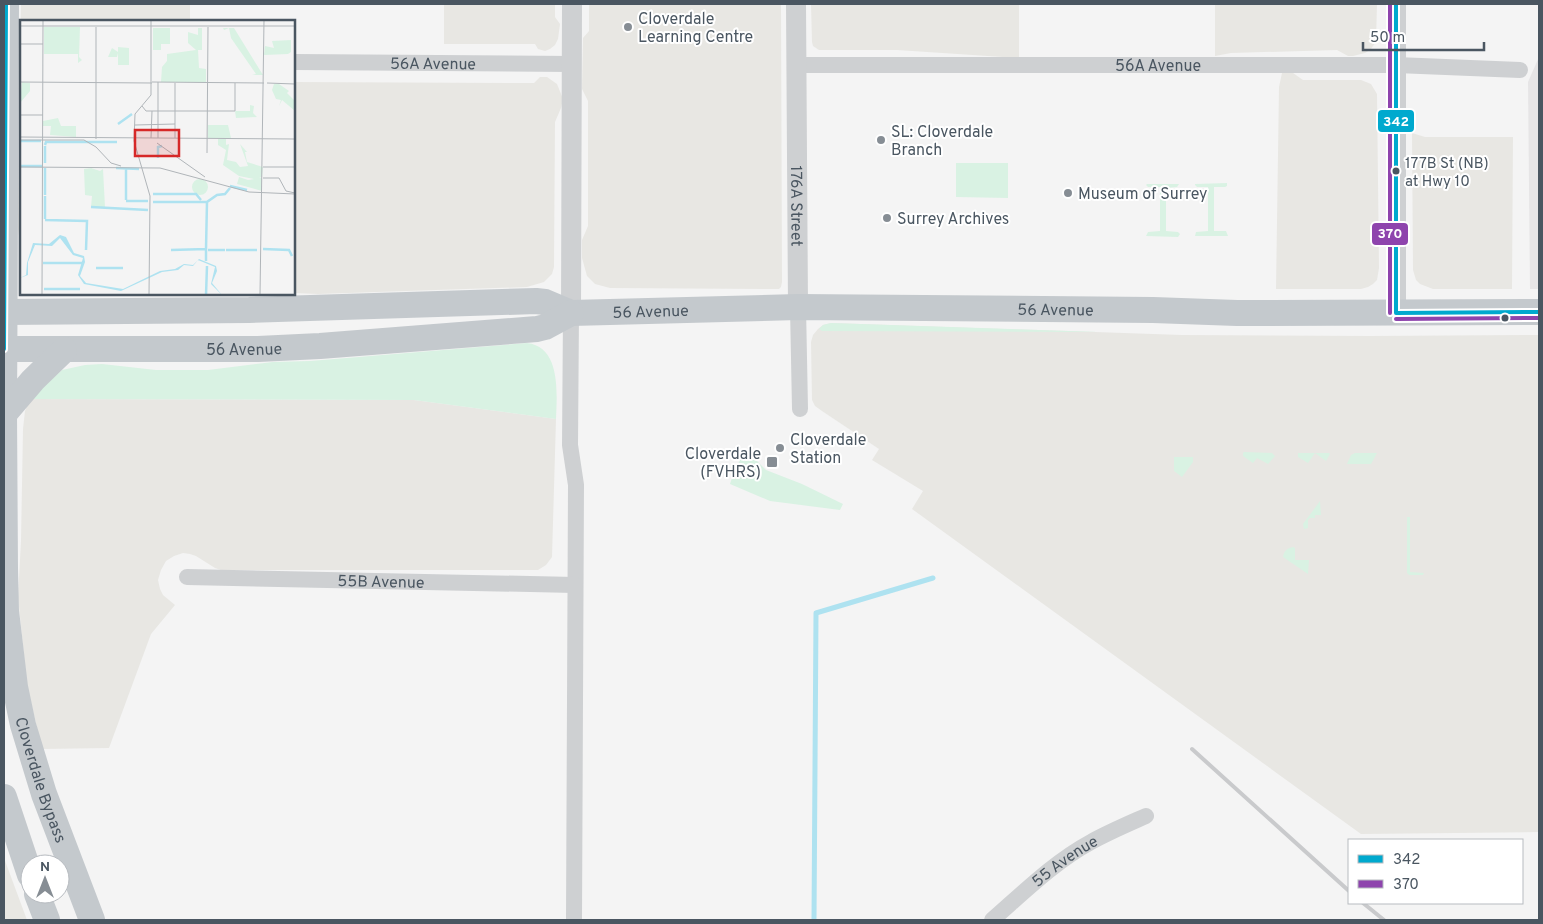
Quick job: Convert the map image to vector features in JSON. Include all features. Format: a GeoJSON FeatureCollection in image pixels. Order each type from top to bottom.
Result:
{"type":"FeatureCollection","features":[{"type":"Feature","properties":{"kind":"highway","name":"Cloverdale Bypass"},"geometry":{"type":"LineString","coordinates":[[6,4],[13,265],[4,312],[6,611],[15,687],[23,725],[44,794],[92,920]]}},
{"type":"Feature","properties":{"kind":"highway"},"geometry":{"type":"LineString","coordinates":[[56,295],[90,311]]}},
{"type":"Feature","properties":{"kind":"highway","name":"56 Avenue"},"geometry":{"type":"LineString","coordinates":[[4,312],[249,310],[536,301],[545,302],[571,313],[798,307],[1153,310],[1237,313],[1539,312]]}},
{"type":"Feature","properties":{"kind":"highway","name":"56 Avenue"},"geometry":{"type":"LineString","coordinates":[[4,349],[258,349],[320,346],[537,329],[571,313]]}},
{"type":"Feature","properties":{"kind":"highway"},"geometry":{"type":"LineString","coordinates":[[4,414],[33,380],[64,350]]}},
{"type":"Feature","properties":{"kind":"highway"},"geometry":{"type":"LineString","coordinates":[[4,799],[23,854]]}},
{"type":"Feature","properties":{"kind":"highway"},"geometry":{"type":"LineString","coordinates":[[41,904],[47,920]]}},
{"type":"Feature","properties":{"kind":"street"},"geometry":{"type":"LineString","coordinates":[[572,4],[570,445],[576,485],[574,920]]}},
{"type":"Feature","properties":{"kind":"street","name":"176A Street"},"geometry":{"type":"LineString","coordinates":[[796,4],[800,409]]}},
{"type":"Feature","properties":{"kind":"street"},"geometry":{"type":"LineString","coordinates":[[1396,4],[1396,313]]}},
{"type":"Feature","properties":{"kind":"street","name":"56A Avenue"},"geometry":{"type":"LineString","coordinates":[[295,62],[572,64]]}},
{"type":"Feature","properties":{"kind":"street","name":"56A Avenue"},"geometry":{"type":"LineString","coordinates":[[796,65],[1396,65],[1520,70]]}},
{"type":"Feature","properties":{"kind":"street","name":"55B Avenue"},"geometry":{"type":"LineString","coordinates":[[187,577],[575,585]]}},
{"type":"Feature","properties":{"kind":"street","name":"55 Avenue"},"geometry":{"type":"LineString","coordinates":[[992,920],[1045,874],[1090,843],[1117,828],[1146,816]]}},
{"type":"Feature","properties":{"kind":"shaded area"},"geometry":{"type":"Polygon","coordinates":[[[21,4],[190,4],[190,20],[21,20],[21,4]]]}},
{"type":"Feature","properties":{"kind":"shaded area"},"geometry":{"type":"Polygon","coordinates":[[[444,4],[555,4],[555,17],[560,24],[558,39],[555,45],[545,51],[538,49],[535,44],[444,44],[444,4]]]}},
{"type":"Feature","properties":{"kind":"shaded area"},"geometry":{"type":"Polygon","coordinates":[[[589,4],[781,4],[782,282],[779,289],[610,288],[595,284],[587,276],[582,258],[582,240],[588,226],[588,101],[582,89],[583,38],[589,31],[589,4]]]}},
{"type":"Feature","properties":{"kind":"shaded area"},"geometry":{"type":"Polygon","coordinates":[[[811,4],[1019,4],[1019,58],[897,50],[819,50],[813,46],[812,42],[811,4]]]}},
{"type":"Feature","properties":{"kind":"shaded area"},"geometry":{"type":"Polygon","coordinates":[[[1215,4],[1377,4],[1376,42],[1370,50],[1353,56],[1348,56],[1337,50],[1231,53],[1215,56],[1215,4]]]}},
{"type":"Feature","properties":{"kind":"shaded area"},"geometry":{"type":"Polygon","coordinates":[[[1539,57],[1539,289],[1530,289],[1528,82],[1539,57]]]}},
{"type":"Feature","properties":{"kind":"shaded area"},"geometry":{"type":"Polygon","coordinates":[[[1282,73],[1293,73],[1303,80],[1361,80],[1371,84],[1377,94],[1379,268],[1377,280],[1368,287],[1361,289],[1276,289],[1279,87],[1282,73]]]}},
{"type":"Feature","properties":{"kind":"shaded area"},"geometry":{"type":"Polygon","coordinates":[[[540,77],[547,77],[557,84],[563,99],[555,122],[554,267],[552,274],[544,282],[527,287],[318,294],[295,293],[295,82],[534,83],[540,77]]]}},
{"type":"Feature","properties":{"kind":"shaded area"},"geometry":{"type":"Polygon","coordinates":[[[20,79],[20,242],[18,229],[20,79]]]}},
{"type":"Feature","properties":{"kind":"shaded area"},"geometry":{"type":"Polygon","coordinates":[[[1412,133],[1425,137],[1513,137],[1512,289],[1433,289],[1420,284],[1416,280],[1413,270],[1412,133]]]}},
{"type":"Feature","properties":{"kind":"shaded area"},"geometry":{"type":"Polygon","coordinates":[[[831,323],[1182,335],[1539,335],[1539,832],[1361,834],[912,509],[923,491],[872,460],[879,449],[815,406],[812,400],[811,342],[813,335],[818,329],[823,325],[831,323]]]}},
{"type":"Feature","properties":{"kind":"shaded area"},"geometry":{"type":"Polygon","coordinates":[[[30,399],[414,400],[556,419],[552,557],[546,565],[538,570],[221,570],[190,554],[183,553],[174,556],[166,561],[158,580],[163,595],[175,605],[151,634],[109,748],[42,749],[27,685],[18,597],[23,429],[25,411],[30,399]]]}},
{"type":"Feature","properties":{"kind":"shaded area"},"geometry":{"type":"Polygon","coordinates":[[[4,858],[27,920],[4,920],[4,858]]]}},
{"type":"Feature","properties":{"kind":"green space"},"geometry":{"type":"Polygon","coordinates":[[[956,163],[1008,163],[1008,198],[956,197],[956,163]]]}},
{"type":"Feature","properties":{"kind":"green space"},"geometry":{"type":"Polygon","coordinates":[[[1227,183],[1225,187],[1214,187],[1214,231],[1226,231],[1228,236],[1195,236],[1196,232],[1208,231],[1208,187],[1197,187],[1195,184],[1227,183]]]}},
{"type":"Feature","properties":{"kind":"green space"},"geometry":{"type":"Polygon","coordinates":[[[1147,184],[1179,184],[1177,187],[1166,188],[1166,231],[1178,232],[1180,234],[1178,237],[1146,236],[1148,232],[1160,231],[1160,187],[1148,187],[1147,184]]]}},
{"type":"Feature","properties":{"kind":"green space"},"geometry":{"type":"Polygon","coordinates":[[[831,323],[1099,332],[822,331],[819,329],[823,325],[831,323]]]}},
{"type":"Feature","properties":{"kind":"green space"},"geometry":{"type":"Polygon","coordinates":[[[527,343],[538,346],[546,353],[551,362],[555,373],[556,419],[414,400],[30,399],[62,370],[85,365],[102,364],[156,370],[208,370],[273,362],[310,361],[527,343]]]}},
{"type":"Feature","properties":{"kind":"green space"},"geometry":{"type":"Polygon","coordinates":[[[1244,452],[1272,453],[1275,456],[1268,464],[1257,458],[1253,463],[1243,456],[1244,452]]]}},
{"type":"Feature","properties":{"kind":"green space"},"geometry":{"type":"Polygon","coordinates":[[[1298,453],[1315,453],[1308,463],[1298,457],[1298,453]]]}},
{"type":"Feature","properties":{"kind":"green space"},"geometry":{"type":"Polygon","coordinates":[[[1315,453],[1329,453],[1330,454],[1326,461],[1315,453]]]}},
{"type":"Feature","properties":{"kind":"green space"},"geometry":{"type":"Polygon","coordinates":[[[1355,453],[1377,453],[1371,464],[1347,464],[1351,455],[1355,453]]]}},
{"type":"Feature","properties":{"kind":"green space"},"geometry":{"type":"Polygon","coordinates":[[[744,455],[757,461],[766,470],[802,484],[843,504],[840,510],[770,501],[730,484],[732,478],[738,476],[737,466],[744,455]]]}},
{"type":"Feature","properties":{"kind":"green space"},"geometry":{"type":"Polygon","coordinates":[[[1174,457],[1193,457],[1193,462],[1182,477],[1174,471],[1174,457]]]}},
{"type":"Feature","properties":{"kind":"green space"},"geometry":{"type":"Polygon","coordinates":[[[1320,501],[1321,515],[1315,515],[1315,518],[1310,518],[1308,520],[1308,528],[1304,529],[1303,524],[1320,501]]]}},
{"type":"Feature","properties":{"kind":"green space"},"geometry":{"type":"Polygon","coordinates":[[[1407,517],[1410,517],[1410,572],[1424,573],[1423,575],[1409,575],[1407,573],[1407,517]]]}},
{"type":"Feature","properties":{"kind":"green space"},"geometry":{"type":"Polygon","coordinates":[[[1295,548],[1295,560],[1309,560],[1308,574],[1283,557],[1286,550],[1295,548]]]}},
{"type":"Feature","properties":{"kind":"waterway"},"geometry":{"type":"LineString","coordinates":[[814,920],[816,613],[933,578]]}},
{"type":"Feature","properties":{"kind":"railway"},"geometry":{"type":"LineString","coordinates":[[1192,749],[1348,890]]}},
{"type":"Feature","properties":{"kind":"railway"},"geometry":{"type":"LineString","coordinates":[[1364,904],[1384,920]]}},
{"type":"Feature","properties":{"kind":"transit line","name":"342"},"geometry":{"type":"LineString","coordinates":[[4,349],[6,4]]}},
{"type":"Feature","properties":{"kind":"transit line","name":"370"},"geometry":{"type":"LineString","coordinates":[[1390,4],[1390,313]]}},
{"type":"Feature","properties":{"kind":"transit line","name":"342"},"geometry":{"type":"LineString","coordinates":[[1396,4],[1396,313]]}},
{"type":"Feature","properties":{"kind":"transit line","name":"342"},"geometry":{"type":"LineString","coordinates":[[1396,313],[1539,312]]}},
{"type":"Feature","properties":{"kind":"transit line","name":"370"},"geometry":{"type":"LineString","coordinates":[[1396,319],[1539,318]]}},
{"type":"Feature","properties":{"kind":"place","name":"Cloverdale Learning Centre"},"geometry":{"type":"Point","coordinates":[628,27]}},
{"type":"Feature","properties":{"kind":"place","name":"SL: Cloverdale Branch"},"geometry":{"type":"Point","coordinates":[881,140]}},
{"type":"Feature","properties":{"kind":"place","name":"177B St (NB) at Hwy 10"},"geometry":{"type":"Point","coordinates":[1396,171]}},
{"type":"Feature","properties":{"kind":"place","name":"Museum of Surrey"},"geometry":{"type":"Point","coordinates":[1068,193]}},
{"type":"Feature","properties":{"kind":"place","name":"Surrey Archives"},"geometry":{"type":"Point","coordinates":[887,218]}},
{"type":"Feature","properties":{"kind":"place","name":"Cloverdale Station"},"geometry":{"type":"Point","coordinates":[780,448]}},
{"type":"Feature","properties":{"kind":"place","name":"Cloverdale (FVHRS)"},"geometry":{"type":"Point","coordinates":[772,462]}}]}
